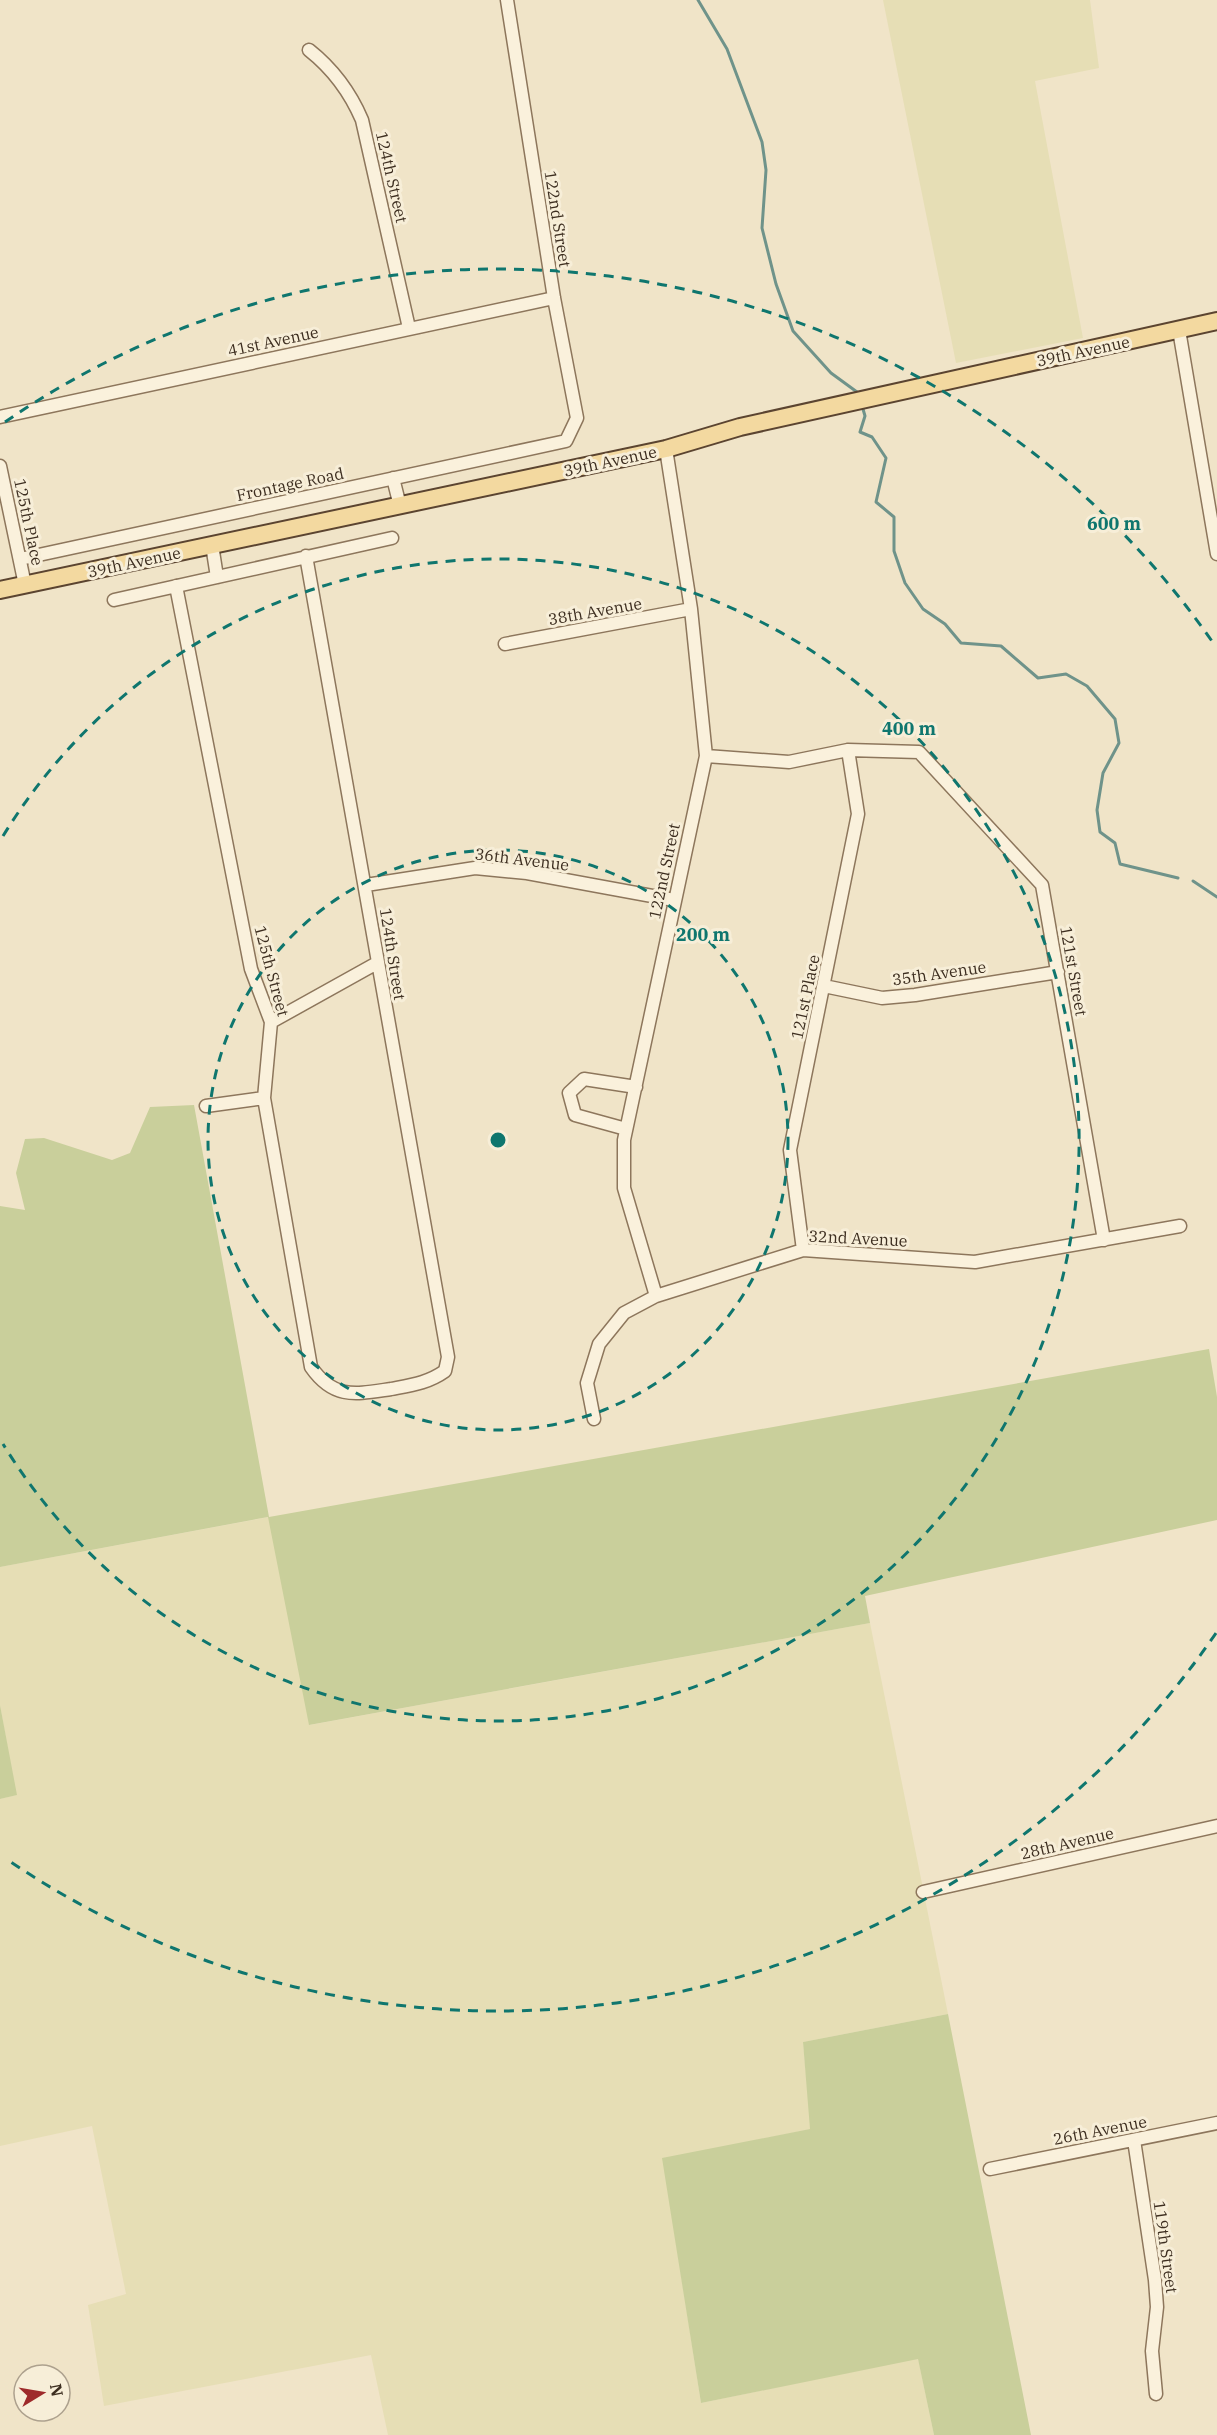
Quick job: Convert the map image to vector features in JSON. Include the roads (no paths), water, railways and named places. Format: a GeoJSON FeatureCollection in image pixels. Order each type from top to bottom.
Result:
{"type":"FeatureCollection","features":[{"type":"Feature","properties":{"kind":"main road","name":"39th Avenue"},"geometry":{"type":"LineString","coordinates":[[0,590],[666,449],[740,427],[1217,321]]}},
{"type":"Feature","properties":{"kind":"street","name":"122nd Street"},"geometry":{"type":"LineString","coordinates":[[507,0],[554,298],[577,418],[566,441]]}},
{"type":"Feature","properties":{"kind":"street","name":"124th Street"},"geometry":{"type":"LineString","coordinates":[[309,50],[328,65],[354,101],[362,120],[409,328]]}},
{"type":"Feature","properties":{"kind":"street","name":"41st Avenue"},"geometry":{"type":"LineString","coordinates":[[0,417],[554,298]]}},
{"type":"Feature","properties":{"kind":"street"},"geometry":{"type":"LineString","coordinates":[[1179,330],[1217,554]]}},
{"type":"Feature","properties":{"kind":"street","name":"Frontage Road"},"geometry":{"type":"LineString","coordinates":[[20,559],[566,441]]}},
{"type":"Feature","properties":{"kind":"street","name":"122nd Street"},"geometry":{"type":"LineString","coordinates":[[656,1296],[624,1188],[627,1129],[706,756],[691,609],[666,449]]}},
{"type":"Feature","properties":{"kind":"street","name":"125th Place"},"geometry":{"type":"LineString","coordinates":[[0,466],[25,585]]}},
{"type":"Feature","properties":{"kind":"street"},"geometry":{"type":"LineString","coordinates":[[393,478],[400,506]]}},
{"type":"Feature","properties":{"kind":"street","name":"39th Avenue"},"geometry":{"type":"LineString","coordinates":[[114,600],[392,538]]}},
{"type":"Feature","properties":{"kind":"street"},"geometry":{"type":"LineString","coordinates":[[212,545],[217,577]]}},
{"type":"Feature","properties":{"kind":"street","name":"124th Street"},"geometry":{"type":"LineString","coordinates":[[306,556],[448,1357],[445,1371],[432,1380],[358,1395],[335,1389],[321,1381],[311,1367]]}},
{"type":"Feature","properties":{"kind":"street","name":"125th Street"},"geometry":{"type":"LineString","coordinates":[[176,586],[251,969],[271,1022],[264,1098],[311,1367]]}},
{"type":"Feature","properties":{"kind":"street","name":"38th Avenue"},"geometry":{"type":"LineString","coordinates":[[505,644],[691,609]]}},
{"type":"Feature","properties":{"kind":"street"},"geometry":{"type":"LineString","coordinates":[[706,756],[789,762],[848,750]]}},
{"type":"Feature","properties":{"kind":"street","name":"121st Street"},"geometry":{"type":"LineString","coordinates":[[848,750],[919,753],[1042,885],[1104,1240]]}},
{"type":"Feature","properties":{"kind":"street","name":"121st Place"},"geometry":{"type":"LineString","coordinates":[[803,1250],[790,1150],[858,814],[848,750]]}},
{"type":"Feature","properties":{"kind":"street","name":"36th Avenue"},"geometry":{"type":"LineString","coordinates":[[366,885],[475,868],[527,873],[674,900]]}},
{"type":"Feature","properties":{"kind":"street"},"geometry":{"type":"LineString","coordinates":[[271,1022],[377,963]]}},
{"type":"Feature","properties":{"kind":"street","name":"35th Avenue"},"geometry":{"type":"LineString","coordinates":[[824,986],[882,998],[915,995],[1058,972]]}},
{"type":"Feature","properties":{"kind":"street"},"geometry":{"type":"LineString","coordinates":[[627,1129],[575,1115],[569,1093],[584,1079],[636,1087]]}},
{"type":"Feature","properties":{"kind":"street"},"geometry":{"type":"LineString","coordinates":[[206,1106],[264,1098]]}},
{"type":"Feature","properties":{"kind":"street","name":"32nd Avenue"},"geometry":{"type":"LineString","coordinates":[[594,1419],[587,1383],[598,1344],[624,1313],[656,1296],[803,1250],[975,1262],[1180,1226]]}},
{"type":"Feature","properties":{"kind":"street","name":"28th Avenue"},"geometry":{"type":"LineString","coordinates":[[923,1892],[1217,1826]]}},
{"type":"Feature","properties":{"kind":"street","name":"26th Avenue"},"geometry":{"type":"LineString","coordinates":[[990,2169],[1217,2123]]}},
{"type":"Feature","properties":{"kind":"street","name":"119th Street"},"geometry":{"type":"LineString","coordinates":[[1134,2140],[1155,2280],[1157,2307],[1152,2351],[1156,2394]]}},
{"type":"Feature","properties":{"kind":"waterway"},"geometry":{"type":"LineString","coordinates":[[698,0],[727,49],[762,142],[766,170],[762,228],[776,284],[793,331],[831,373],[857,392]]}},
{"type":"Feature","properties":{"kind":"waterway"},"geometry":{"type":"LineString","coordinates":[[863,409],[865,416],[860,432],[872,437],[886,458],[876,502],[894,517],[894,551],[905,583],[923,609],[945,624],[961,643],[1001,646],[1038,678],[1066,674],[1087,686],[1115,719],[1119,743],[1103,773],[1097,810],[1100,832],[1115,843],[1120,864],[1178,878]]}},
{"type":"Feature","properties":{"kind":"waterway"},"geometry":{"type":"LineString","coordinates":[[1193,881],[1217,897]]}}]}
